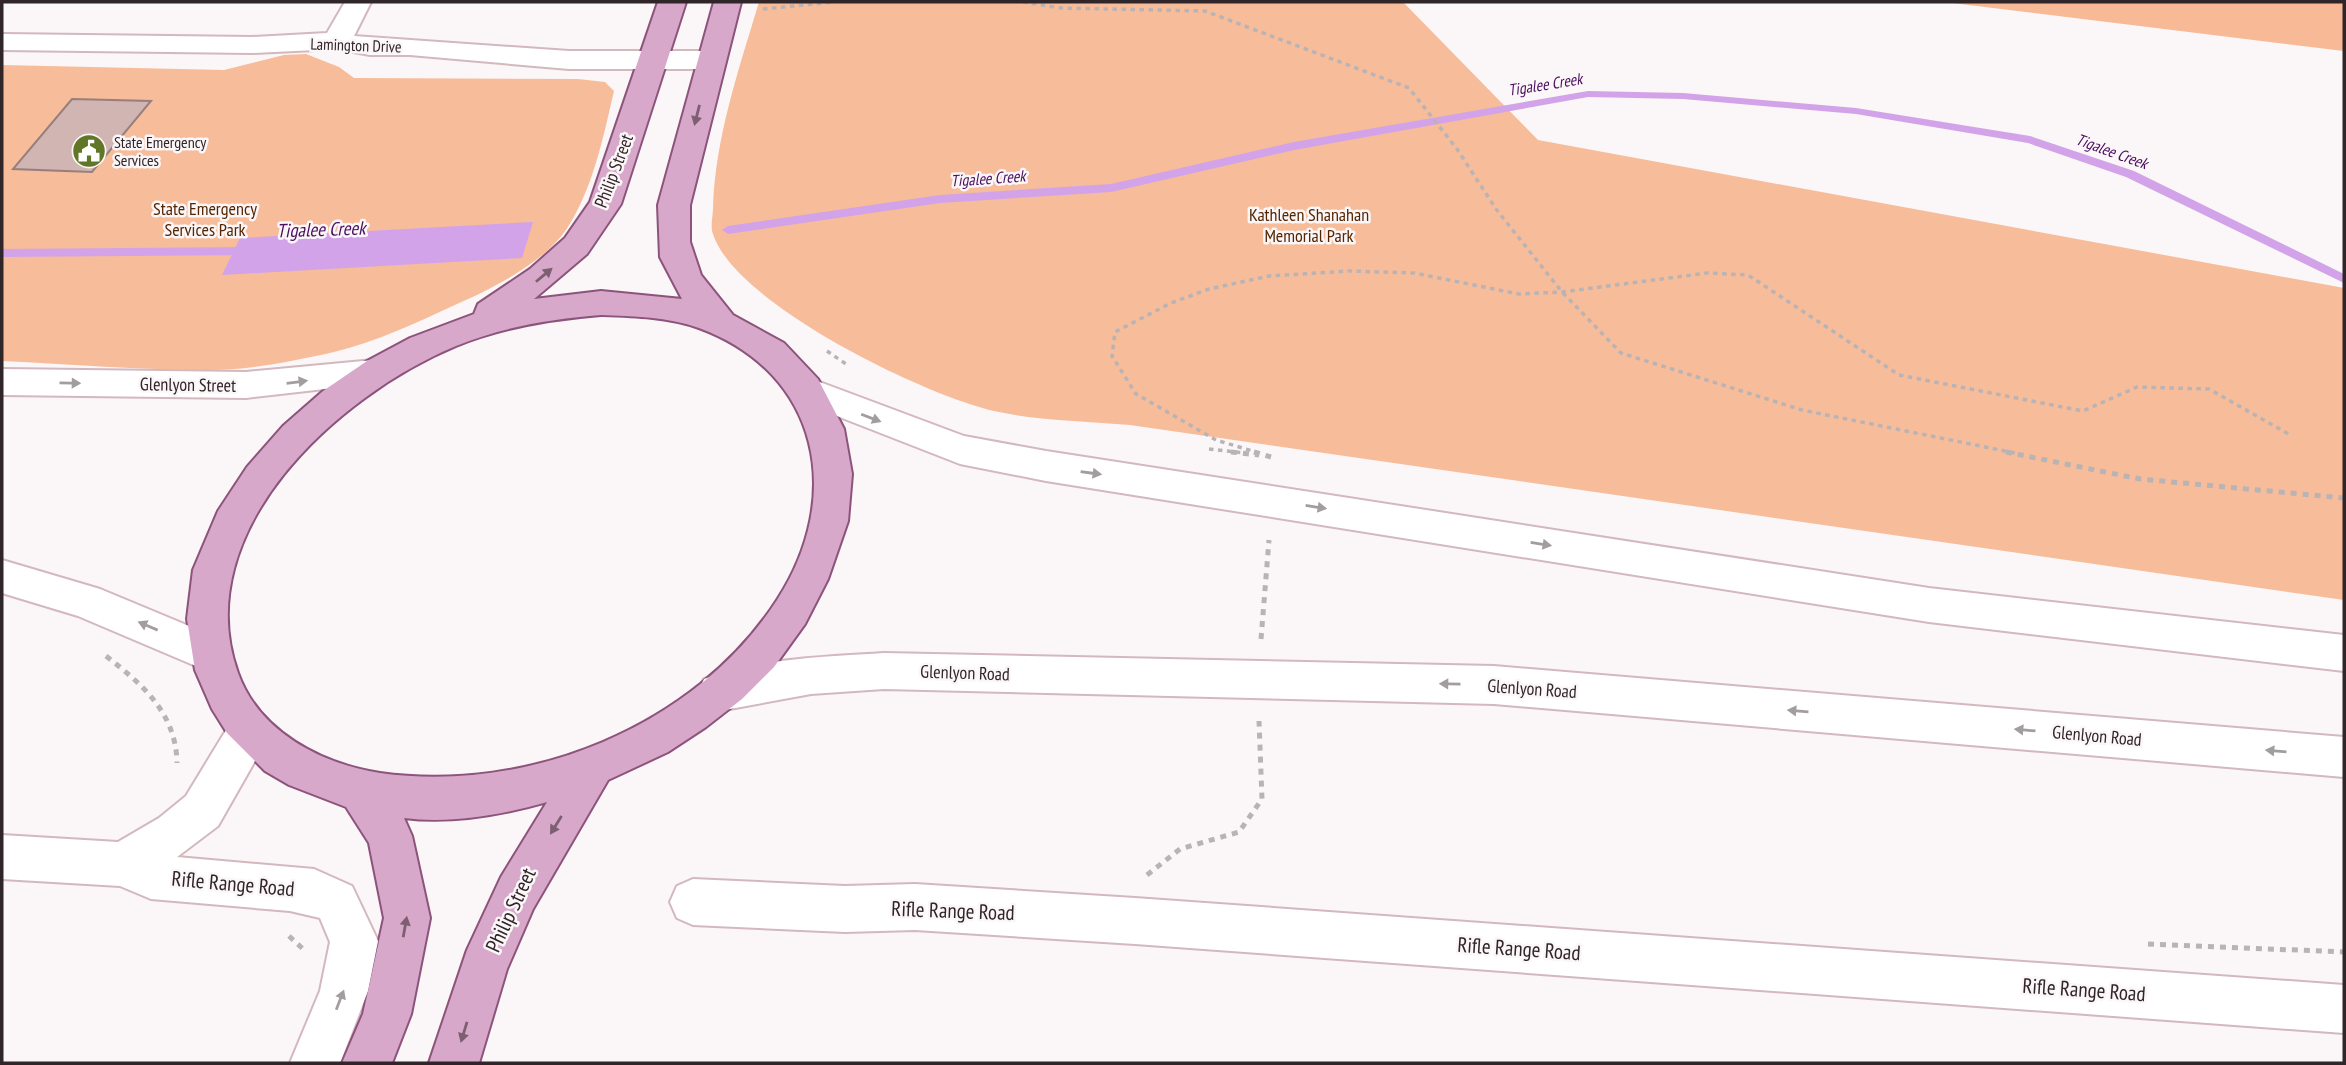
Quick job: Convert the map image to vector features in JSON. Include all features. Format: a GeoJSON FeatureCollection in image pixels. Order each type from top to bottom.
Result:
{"type":"FeatureCollection","features":[{"type":"Feature","properties":{"kind":"main road"},"geometry":{"type":"LineString","coordinates":[[337,41],[358,2]]}},
{"type":"Feature","properties":{"kind":"main road","name":"Philip Street"},"geometry":{"type":"LineString","coordinates":[[468,328],[542,277],[583,235],[605,204],[672,2]]}},
{"type":"Feature","properties":{"kind":"main road"},"geometry":{"type":"LineString","coordinates":[[720,323],[684,276],[674,257],[671,228],[674,205],[711,60],[740,6]]}},
{"type":"Feature","properties":{"kind":"main road","name":"Lamington Drive"},"geometry":{"type":"LineString","coordinates":[[2,42],[252,45],[337,41],[370,47],[410,47],[569,60],[711,60]]}},
{"type":"Feature","properties":{"kind":"main road"},"geometry":{"type":"LineString","coordinates":[[601,303],[644,304],[684,311],[720,323],[765,348],[785,363],[808,391],[825,422],[833,456],[835,493],[828,533],[814,573],[790,614],[759,654],[719,692],[660,734],[592,768],[513,791],[434,800],[361,792],[307,773],[279,757],[249,731],[224,695],[210,654],[206,616],[212,576],[225,537],[244,499],[301,429],[374,373],[420,348],[468,328],[535,310],[601,303]]}},
{"type":"Feature","properties":{"kind":"main road","name":"Glenlyon Street"},"geometry":{"type":"LineString","coordinates":[[2,382],[246,386],[374,373]]}},
{"type":"Feature","properties":{"kind":"main road"},"geometry":{"type":"LineString","coordinates":[[808,391],[960,450],[1046,466],[1929,605],[2344,653]]}},
{"type":"Feature","properties":{"kind":"main road"},"geometry":{"type":"LineString","coordinates":[[2,577],[86,601],[210,654]]}},
{"type":"Feature","properties":{"kind":"main road","name":"Glenlyon Road"},"geometry":{"type":"LineString","coordinates":[[719,692],[811,676],[884,671],[1494,685],[2344,757]]}},
{"type":"Feature","properties":{"kind":"main road"},"geometry":{"type":"LineString","coordinates":[[123,864],[175,833],[202,811],[249,731]]}},
{"type":"Feature","properties":{"kind":"main road","name":"Philip Street"},"geometry":{"type":"LineString","coordinates":[[454,1063],[484,967],[517,893],[592,768]]}},
{"type":"Feature","properties":{"kind":"main road"},"geometry":{"type":"LineString","coordinates":[[361,792],[390,836],[407,918],[387,1014],[367,1063]]}},
{"type":"Feature","properties":{"kind":"main road","name":"Rifle Range Road"},"geometry":{"type":"LineString","coordinates":[[2,858],[123,864],[151,877],[290,888],[314,892],[336,902],[354,941],[344,991],[315,1063]]}},
{"type":"Feature","properties":{"kind":"main road","name":"Rifle Range Road"},"geometry":{"type":"LineString","coordinates":[[693,902],[845,909],[915,908],[1135,921],[2344,1009]]}},
{"type":"Feature","properties":{"kind":"path"},"geometry":{"type":"LineString","coordinates":[[740,6],[798,8],[834,2]]}},
{"type":"Feature","properties":{"kind":"path"},"geometry":{"type":"LineString","coordinates":[[1023,2],[1062,8],[1205,11],[1409,88],[1426,107],[1496,209],[1562,292],[1621,353],[1802,410],[2140,479],[2344,498]]}},
{"type":"Feature","properties":{"kind":"path"},"geometry":{"type":"LineString","coordinates":[[1196,447],[1271,457],[1216,440],[1136,394],[1112,356],[1115,332],[1171,303],[1209,289],[1269,276],[1349,271],[1413,273],[1519,294],[1562,292],[1707,273],[1748,275],[1899,376],[2083,411],[2137,387],[2209,389],[2292,436]]}},
{"type":"Feature","properties":{"kind":"path"},"geometry":{"type":"LineString","coordinates":[[818,344],[856,370]]}},
{"type":"Feature","properties":{"kind":"path"},"geometry":{"type":"LineString","coordinates":[[102,652],[147,690],[172,724],[177,755],[175,774]]}},
{"type":"Feature","properties":{"kind":"green space","name":"Kathleen Shanahan Memorial Park"},"geometry":{"type":"Polygon","coordinates":[[[759,2],[1403,2],[1538,140],[2344,288],[2344,600],[1130,425],[1015,415],[968,403],[928,388],[838,344],[795,317],[757,289],[729,261],[713,234],[715,182],[723,130],[759,2]]]}},
{"type":"Feature","properties":{"kind":"green space","name":"State Emergency Services Park"},"geometry":{"type":"Polygon","coordinates":[[[306,54],[339,67],[354,78],[578,79],[605,82],[614,91],[601,145],[583,198],[566,230],[531,264],[486,291],[397,331],[334,352],[224,370],[2,361],[2,65],[224,70],[284,55],[306,54]]]}},
{"type":"Feature","properties":{"kind":"shaded area"},"geometry":{"type":"Polygon","coordinates":[[[1944,2],[2344,2],[2344,51],[1944,2]]]}},
{"type":"Feature","properties":{"kind":"shaded area"},"geometry":{"type":"Polygon","coordinates":[[[533,222],[522,258],[222,275],[240,238],[533,222]]]}},
{"type":"Feature","properties":{"kind":"building"},"geometry":{"type":"Polygon","coordinates":[[[72,99],[151,101],[92,172],[13,169],[72,99]]]}},
{"type":"Feature","properties":{"kind":"waterway","name":"Tigalee Creek"},"geometry":{"type":"LineString","coordinates":[[728,230],[940,199],[1111,188],[1294,146],[1588,94],[1683,96],[1856,111],[2030,140],[2130,174],[2344,279]]}},
{"type":"Feature","properties":{"kind":"waterway","name":"Tigalee Creek"},"geometry":{"type":"LineString","coordinates":[[2,253],[252,251]]}},
{"type":"Feature","properties":{"kind":"place","name":"State Emergency Services"},"geometry":{"type":"Point","coordinates":[89,151]}}]}
